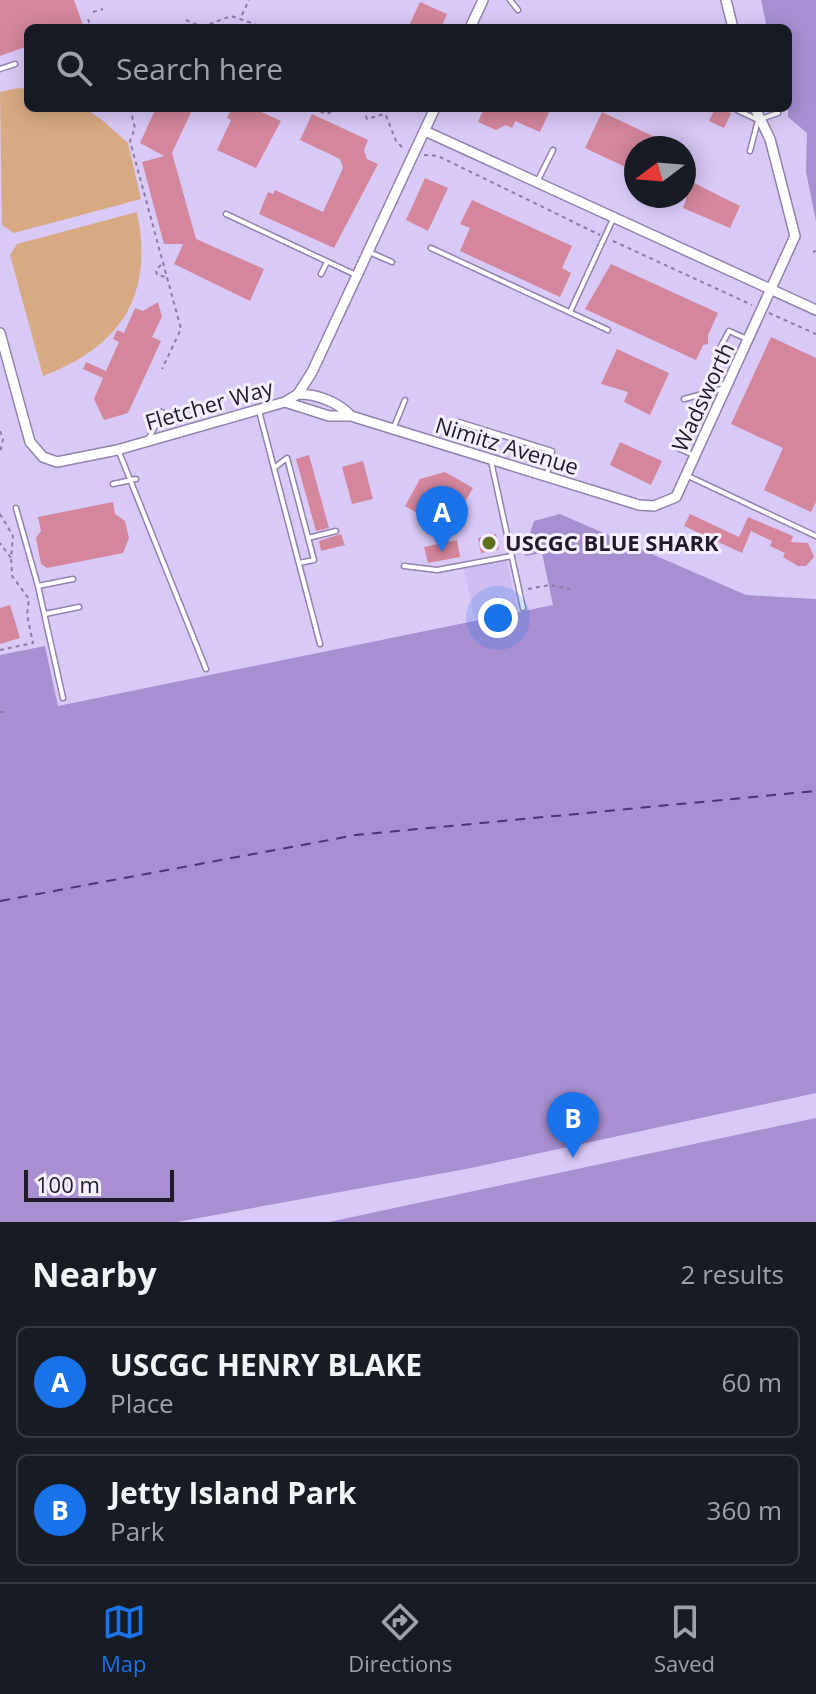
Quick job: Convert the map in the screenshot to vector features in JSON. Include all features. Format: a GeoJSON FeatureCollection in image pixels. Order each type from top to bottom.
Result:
{"type":"FeatureCollection","features":[{"type":"Feature","properties":{"kind":"street"},"geometry":{"type":"LineString","coordinates":[[472,24],[481,1]]}},
{"type":"Feature","properties":{"kind":"street"},"geometry":{"type":"LineString","coordinates":[[724,5],[731,24]]}},
{"type":"Feature","properties":{"kind":"street","name":"Fletcher Way"},"geometry":{"type":"LineString","coordinates":[[0,333],[35,450],[57,462],[117,450],[285,402],[298,394],[433,112]]}},
{"type":"Feature","properties":{"kind":"street","name":"Wadsworth"},"geometry":{"type":"LineString","coordinates":[[654,506],[676,497],[795,236],[770,139],[756,112]]}},
{"type":"Feature","properties":{"kind":"street"},"geometry":{"type":"LineString","coordinates":[[425,131],[816,310]]}},
{"type":"Feature","properties":{"kind":"street","name":"Nimitz Avenue"},"geometry":{"type":"LineString","coordinates":[[298,394],[309,394],[342,407],[351,416]]}},
{"type":"Feature","properties":{"kind":"street","name":"Nimitz Avenue"},"geometry":{"type":"LineString","coordinates":[[285,402],[329,416],[351,416],[639,505],[654,506]]}},
{"type":"Feature","properties":{"kind":"lane"},"geometry":{"type":"LineString","coordinates":[[510,0],[518,10]]}},
{"type":"Feature","properties":{"kind":"lane"},"geometry":{"type":"LineString","coordinates":[[0,69],[15,64]]}},
{"type":"Feature","properties":{"kind":"lane"},"geometry":{"type":"LineString","coordinates":[[741,112],[758,120],[778,113]]}},
{"type":"Feature","properties":{"kind":"lane"},"geometry":{"type":"LineString","coordinates":[[750,151],[758,120]]}},
{"type":"Feature","properties":{"kind":"lane"},"geometry":{"type":"LineString","coordinates":[[537,182],[553,150]]}},
{"type":"Feature","properties":{"kind":"lane"},"geometry":{"type":"LineString","coordinates":[[226,214],[356,275]]}},
{"type":"Feature","properties":{"kind":"lane"},"geometry":{"type":"LineString","coordinates":[[570,312],[614,217]]}},
{"type":"Feature","properties":{"kind":"lane"},"geometry":{"type":"LineString","coordinates":[[431,248],[608,330]]}},
{"type":"Feature","properties":{"kind":"lane"},"geometry":{"type":"LineString","coordinates":[[367,251],[392,262]]}},
{"type":"Feature","properties":{"kind":"lane"},"geometry":{"type":"LineString","coordinates":[[321,274],[327,262]]}},
{"type":"Feature","properties":{"kind":"lane"},"geometry":{"type":"LineString","coordinates":[[720,348],[729,331],[749,340]]}},
{"type":"Feature","properties":{"kind":"lane"},"geometry":{"type":"LineString","coordinates":[[714,381],[727,387]]}},
{"type":"Feature","properties":{"kind":"lane"},"geometry":{"type":"LineString","coordinates":[[684,399],[727,387]]}},
{"type":"Feature","properties":{"kind":"lane"},"geometry":{"type":"LineString","coordinates":[[393,429],[405,400]]}},
{"type":"Feature","properties":{"kind":"lane"},"geometry":{"type":"LineString","coordinates":[[259,410],[320,644]]}},
{"type":"Feature","properties":{"kind":"lane"},"geometry":{"type":"LineString","coordinates":[[147,441],[162,412]]}},
{"type":"Feature","properties":{"kind":"lane"},"geometry":{"type":"LineString","coordinates":[[459,422],[552,451],[547,476]]}},
{"type":"Feature","properties":{"kind":"lane"},"geometry":{"type":"LineString","coordinates":[[674,446],[695,456]]}},
{"type":"Feature","properties":{"kind":"lane"},"geometry":{"type":"LineString","coordinates":[[117,450],[133,479],[206,669]]}},
{"type":"Feature","properties":{"kind":"lane"},"geometry":{"type":"LineString","coordinates":[[274,468],[287,458],[314,560],[299,563]]}},
{"type":"Feature","properties":{"kind":"lane"},"geometry":{"type":"LineString","coordinates":[[491,459],[523,608]]}},
{"type":"Feature","properties":{"kind":"lane"},"geometry":{"type":"LineString","coordinates":[[686,475],[816,536]]}},
{"type":"Feature","properties":{"kind":"lane"},"geometry":{"type":"LineString","coordinates":[[113,484],[133,479]]}},
{"type":"Feature","properties":{"kind":"lane"},"geometry":{"type":"LineString","coordinates":[[16,508],[45,614],[63,698]]}},
{"type":"Feature","properties":{"kind":"lane"},"geometry":{"type":"LineString","coordinates":[[308,538],[336,531]]}},
{"type":"Feature","properties":{"kind":"lane"},"geometry":{"type":"LineString","coordinates":[[404,566],[437,570],[512,556]]}},
{"type":"Feature","properties":{"kind":"lane"},"geometry":{"type":"LineString","coordinates":[[38,586],[73,579]]}},
{"type":"Feature","properties":{"kind":"lane"},"geometry":{"type":"LineString","coordinates":[[45,614],[79,607]]}},
{"type":"Feature","properties":{"kind":"path"},"geometry":{"type":"LineString","coordinates":[[241,16],[249,0]]}},
{"type":"Feature","properties":{"kind":"path"},"geometry":{"type":"LineString","coordinates":[[93,12],[103,9]]}},
{"type":"Feature","properties":{"kind":"path"},"geometry":{"type":"LineString","coordinates":[[212,24],[231,16],[241,16],[258,24]]}},
{"type":"Feature","properties":{"kind":"path"},"geometry":{"type":"LineString","coordinates":[[88,19],[90,24]]}},
{"type":"Feature","properties":{"kind":"path"},"geometry":{"type":"LineString","coordinates":[[186,20],[194,24]]}},
{"type":"Feature","properties":{"kind":"path"},"geometry":{"type":"LineString","coordinates":[[131,112],[135,128],[130,141],[181,329],[162,369]]}},
{"type":"Feature","properties":{"kind":"path"},"geometry":{"type":"LineString","coordinates":[[364,112],[367,119],[386,114],[396,141],[410,155],[438,156],[816,334]]}},
{"type":"Feature","properties":{"kind":"path"},"geometry":{"type":"LineString","coordinates":[[163,263],[156,270],[157,275],[167,278]]}},
{"type":"Feature","properties":{"kind":"path"},"geometry":{"type":"LineString","coordinates":[[0,431],[3,439],[0,453]]}},
{"type":"Feature","properties":{"kind":"path"},"geometry":{"type":"LineString","coordinates":[[0,514],[13,536],[12,576],[29,599],[27,615],[33,643],[0,650]]}},
{"type":"Feature","properties":{"kind":"path"},"geometry":{"type":"LineString","coordinates":[[0,543],[11,558]]}},
{"type":"Feature","properties":{"kind":"path"},"geometry":{"type":"LineString","coordinates":[[519,590],[550,585],[570,589]]}},
{"type":"Feature","properties":{"kind":"shaded area"},"geometry":{"type":"Polygon","coordinates":[[[761,0],[816,0],[816,221],[806,172],[807,133],[788,117],[788,112],[792,112],[792,24],[766,24],[761,0]]]}},
{"type":"Feature","properties":{"kind":"shaded area"},"geometry":{"type":"Polygon","coordinates":[[[24,89],[24,112],[91,112],[102,120],[128,143],[141,199],[14,233],[2,225],[0,92],[24,89]]]}},
{"type":"Feature","properties":{"kind":"shaded area"},"geometry":{"type":"Polygon","coordinates":[[[137,212],[141,268],[136,292],[126,314],[112,333],[93,349],[43,376],[10,255],[17,244],[137,212]]]}},
{"type":"Feature","properties":{"kind":"shaded area"},"geometry":{"type":"Polygon","coordinates":[[[560,514],[746,595],[816,599],[816,1093],[471,1168],[177,1222],[0,1222],[0,655],[45,646],[58,706],[553,605],[542,553],[525,556],[524,550],[534,546],[530,533],[534,521],[560,514]]]}},
{"type":"Feature","properties":{"kind":"shaded area"},"geometry":{"type":"Polygon","coordinates":[[[505,553],[518,612],[475,621],[463,564],[505,553]]]}},
{"type":"Feature","properties":{"kind":"shaded area"},"geometry":{"type":"Polygon","coordinates":[[[816,1118],[816,1222],[329,1222],[816,1118]]]}},
{"type":"Feature","properties":{"kind":"building"},"geometry":{"type":"Polygon","coordinates":[[[0,0],[74,0],[83,24],[24,24],[24,47],[0,56],[0,0]]]}},
{"type":"Feature","properties":{"kind":"building"},"geometry":{"type":"Polygon","coordinates":[[[420,2],[447,14],[443,24],[410,24],[420,2]]]}},
{"type":"Feature","properties":{"kind":"building"},"geometry":{"type":"Polygon","coordinates":[[[154,112],[191,112],[172,153],[196,239],[264,269],[250,301],[174,264],[183,244],[164,244],[142,162],[164,156],[140,143],[154,112]]]}},
{"type":"Feature","properties":{"kind":"building"},"geometry":{"type":"Polygon","coordinates":[[[230,112],[262,112],[281,121],[256,168],[217,150],[231,120],[227,118],[230,112]]]}},
{"type":"Feature","properties":{"kind":"building"},"geometry":{"type":"Polygon","coordinates":[[[482,112],[549,112],[540,132],[515,121],[512,128],[506,125],[496,130],[478,122],[482,112]]]}},
{"type":"Feature","properties":{"kind":"building"},"geometry":{"type":"Polygon","coordinates":[[[602,112],[653,136],[624,136],[624,166],[585,148],[602,112]]]}},
{"type":"Feature","properties":{"kind":"building"},"geometry":{"type":"Polygon","coordinates":[[[713,112],[731,113],[724,128],[709,121],[713,112]]]}},
{"type":"Feature","properties":{"kind":"building"},"geometry":{"type":"Polygon","coordinates":[[[312,114],[368,140],[364,150],[367,159],[378,164],[334,248],[259,214],[268,192],[273,194],[275,190],[323,212],[343,168],[340,159],[300,140],[312,114]]]}},
{"type":"Feature","properties":{"kind":"building"},"geometry":{"type":"Polygon","coordinates":[[[425,178],[448,188],[428,231],[406,220],[425,178]]]}},
{"type":"Feature","properties":{"kind":"building"},"geometry":{"type":"Polygon","coordinates":[[[696,184],[740,206],[730,228],[683,208],[696,208],[696,184]]]}},
{"type":"Feature","properties":{"kind":"building"},"geometry":{"type":"Polygon","coordinates":[[[472,200],[572,246],[562,268],[571,273],[560,297],[460,251],[470,228],[460,224],[472,200]]]}},
{"type":"Feature","properties":{"kind":"building"},"geometry":{"type":"Polygon","coordinates":[[[611,264],[718,313],[708,335],[708,344],[703,345],[696,360],[585,309],[611,264]]]}},
{"type":"Feature","properties":{"kind":"building"},"geometry":{"type":"Polygon","coordinates":[[[158,302],[162,317],[152,337],[161,341],[128,413],[104,420],[94,399],[103,378],[83,369],[86,362],[106,371],[119,342],[113,339],[117,330],[124,333],[135,308],[143,311],[158,302]]]}},
{"type":"Feature","properties":{"kind":"building"},"geometry":{"type":"Polygon","coordinates":[[[771,337],[816,358],[816,502],[811,512],[764,490],[783,448],[731,424],[771,337]]]}},
{"type":"Feature","properties":{"kind":"building"},"geometry":{"type":"Polygon","coordinates":[[[617,349],[669,373],[650,415],[624,402],[628,392],[601,384],[617,349]]]}},
{"type":"Feature","properties":{"kind":"building"},"geometry":{"type":"Polygon","coordinates":[[[620,442],[662,461],[651,485],[610,465],[620,442]]]}},
{"type":"Feature","properties":{"kind":"building"},"geometry":{"type":"Polygon","coordinates":[[[309,455],[329,528],[316,531],[296,459],[309,455]]]}},
{"type":"Feature","properties":{"kind":"building"},"geometry":{"type":"Polygon","coordinates":[[[363,461],[373,499],[352,504],[342,467],[363,461]]]}},
{"type":"Feature","properties":{"kind":"building"},"geometry":{"type":"Polygon","coordinates":[[[445,472],[473,488],[457,515],[432,522],[405,506],[420,479],[445,472]]]}},
{"type":"Feature","properties":{"kind":"building"},"geometry":{"type":"Polygon","coordinates":[[[113,502],[115,514],[125,521],[129,538],[123,553],[47,568],[41,564],[36,538],[41,531],[38,517],[113,502]]]}},
{"type":"Feature","properties":{"kind":"building"},"geometry":{"type":"Polygon","coordinates":[[[690,514],[739,537],[748,517],[793,536],[791,542],[808,543],[814,557],[806,566],[798,566],[783,557],[785,553],[770,546],[772,541],[751,531],[742,553],[684,526],[690,514]]]}},
{"type":"Feature","properties":{"kind":"building"},"geometry":{"type":"Polygon","coordinates":[[[341,534],[345,545],[321,551],[319,541],[341,534]]]}},
{"type":"Feature","properties":{"kind":"building","name":"USCGC BLUE SHARK"},"geometry":{"type":"Polygon","coordinates":[[[496,534],[499,549],[481,553],[478,538],[496,534]]]}},
{"type":"Feature","properties":{"kind":"building"},"geometry":{"type":"Polygon","coordinates":[[[457,540],[460,557],[428,563],[424,547],[457,540]]]}},
{"type":"Feature","properties":{"kind":"building"},"geometry":{"type":"Polygon","coordinates":[[[10,605],[20,638],[0,644],[0,608],[10,605]]]}},
{"type":"Feature","properties":{"kind":"ferry route"},"geometry":{"type":"LineString","coordinates":[[0,901],[356,835],[816,791]]}},
{"type":"Feature","properties":{"kind":"place","name":"USCGC BLUE SHARK"},"geometry":{"type":"Point","coordinates":[489,543]}},
{"type":"Feature","properties":{"kind":"place","name":"USCGC HENRY BLAKE"},"geometry":{"type":"Point","coordinates":[442,552]}},
{"type":"Feature","properties":{"kind":"place","name":"Jetty Island Park"},"geometry":{"type":"Point","coordinates":[573,1158]}}]}
